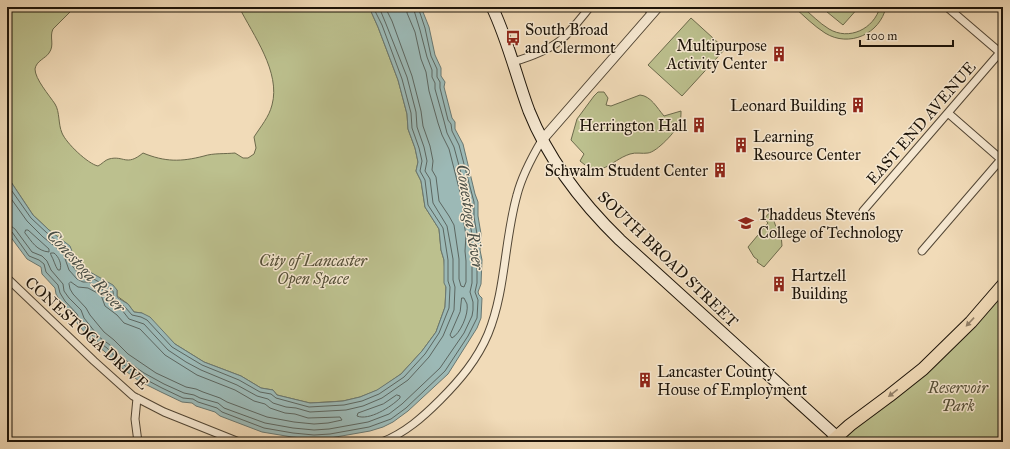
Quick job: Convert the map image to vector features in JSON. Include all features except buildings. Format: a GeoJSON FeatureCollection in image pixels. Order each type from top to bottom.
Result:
{"type":"FeatureCollection","features":[{"type":"Feature","properties":{"kind":"main road","name":"SOUTH BROAD STREET"},"geometry":{"type":"LineString","coordinates":[[492,7],[503,31],[524,97],[542,140],[551,156],[572,186],[608,229],[837,440]]}},
{"type":"Feature","properties":{"kind":"main road"},"geometry":{"type":"LineString","coordinates":[[837,440],[850,425],[923,369],[965,328],[1003,285]]}},
{"type":"Feature","properties":{"kind":"street"},"geometry":{"type":"LineString","coordinates":[[513,62],[539,53],[561,40],[590,7]]}},
{"type":"Feature","properties":{"kind":"street"},"geometry":{"type":"LineString","coordinates":[[947,7],[1002,52]]}},
{"type":"Feature","properties":{"kind":"street"},"geometry":{"type":"LineString","coordinates":[[382,442],[402,432],[430,410],[463,376],[481,347],[492,322],[499,296],[517,194],[527,169],[542,140],[652,9]]}},
{"type":"Feature","properties":{"kind":"street","name":"EAST END AVENUE"},"geometry":{"type":"LineString","coordinates":[[861,216],[863,210],[1002,52]]}},
{"type":"Feature","properties":{"kind":"street"},"geometry":{"type":"LineString","coordinates":[[922,251],[1002,159],[948,113]]}},
{"type":"Feature","properties":{"kind":"street","name":"CONESTOGA DRIVE"},"geometry":{"type":"LineString","coordinates":[[7,278],[115,380],[137,398],[164,412],[239,442]]}},
{"type":"Feature","properties":{"kind":"street"},"geometry":{"type":"LineString","coordinates":[[137,398],[135,419],[138,442]]}},
{"type":"Feature","properties":{"kind":"green space","name":"City of Lancaster Open Space"},"geometry":{"type":"Polygon","coordinates":[[[7,7],[75,7],[53,29],[51,50],[48,55],[37,64],[35,69],[37,77],[57,107],[64,137],[83,157],[98,166],[109,159],[118,158],[129,160],[143,153],[159,158],[173,160],[188,159],[211,154],[235,153],[243,158],[248,158],[254,154],[256,148],[254,137],[269,114],[274,92],[273,80],[264,54],[239,7],[369,7],[398,80],[407,114],[408,129],[418,162],[416,171],[421,181],[425,207],[439,229],[441,250],[444,260],[446,287],[445,307],[436,332],[422,351],[401,374],[378,390],[360,397],[343,401],[310,403],[277,395],[273,390],[261,388],[241,376],[204,362],[175,344],[142,313],[134,312],[128,304],[117,296],[117,290],[90,272],[84,273],[77,265],[70,247],[33,215],[7,176],[7,7]]]}},
{"type":"Feature","properties":{"kind":"green space"},"geometry":{"type":"Polygon","coordinates":[[[794,7],[802,7],[829,29],[845,34],[860,31],[877,15],[880,7],[886,7],[883,16],[877,25],[870,31],[862,36],[844,39],[825,33],[794,7]]]}},
{"type":"Feature","properties":{"kind":"green space"},"geometry":{"type":"Polygon","coordinates":[[[821,7],[859,7],[843,25],[821,7]]]}},
{"type":"Feature","properties":{"kind":"green space"},"geometry":{"type":"Polygon","coordinates":[[[691,18],[725,49],[682,96],[648,65],[691,18]]]}},
{"type":"Feature","properties":{"kind":"green space"},"geometry":{"type":"Polygon","coordinates":[[[598,92],[604,92],[608,98],[606,105],[611,106],[640,95],[644,96],[654,103],[664,116],[681,111],[680,122],[666,141],[652,152],[630,154],[605,167],[594,169],[580,161],[584,154],[571,140],[577,119],[598,92]]]}},
{"type":"Feature","properties":{"kind":"green space"},"geometry":{"type":"Polygon","coordinates":[[[770,212],[781,234],[782,246],[764,267],[757,262],[758,260],[754,257],[748,247],[768,223],[764,219],[770,212]]]}},
{"type":"Feature","properties":{"kind":"green space","name":"Reservoir Park"},"geometry":{"type":"Polygon","coordinates":[[[1003,285],[1003,442],[842,442],[837,437],[889,396],[1003,285]]]}},
{"type":"Feature","properties":{"kind":"water","name":"Conestoga River"},"geometry":{"type":"Polygon","coordinates":[[[369,7],[421,7],[429,27],[435,55],[441,68],[441,76],[445,82],[444,87],[452,118],[455,122],[455,129],[463,144],[478,202],[478,216],[481,234],[480,250],[482,260],[481,284],[478,292],[482,298],[481,318],[477,328],[448,374],[408,411],[383,427],[370,431],[330,438],[314,439],[262,432],[220,416],[215,412],[196,406],[192,403],[182,402],[139,381],[93,343],[77,323],[74,316],[62,304],[56,294],[55,288],[42,274],[41,267],[27,259],[7,232],[7,176],[33,215],[49,230],[70,246],[77,265],[84,273],[90,272],[113,285],[117,290],[118,298],[128,304],[134,312],[142,313],[150,317],[175,344],[204,362],[241,376],[261,388],[273,390],[277,395],[310,403],[343,401],[360,397],[377,390],[401,374],[422,351],[436,332],[445,307],[446,287],[444,283],[444,260],[441,250],[439,229],[425,207],[421,181],[416,171],[418,162],[408,129],[407,114],[398,80],[369,7]]]}},
{"type":"Feature","properties":{"kind":"place","name":"South Broad and Clermont"},"geometry":{"type":"Point","coordinates":[513,38]}},
{"type":"Feature","properties":{"kind":"place","name":"Multipurpose Activity Center"},"geometry":{"type":"Point","coordinates":[779,54]}},
{"type":"Feature","properties":{"kind":"place","name":"Leonard Building"},"geometry":{"type":"Point","coordinates":[858,105]}},
{"type":"Feature","properties":{"kind":"place","name":"Herrington Hall"},"geometry":{"type":"Point","coordinates":[699,125]}},
{"type":"Feature","properties":{"kind":"place","name":"Learning Resource Center"},"geometry":{"type":"Point","coordinates":[741,145]}},
{"type":"Feature","properties":{"kind":"place","name":"Schwalm Student Center"},"geometry":{"type":"Point","coordinates":[720,170]}},
{"type":"Feature","properties":{"kind":"place","name":"Thaddeus Stevens College of Technology"},"geometry":{"type":"Point","coordinates":[746,223]}},
{"type":"Feature","properties":{"kind":"place","name":"Hartzell Building"},"geometry":{"type":"Point","coordinates":[779,284]}},
{"type":"Feature","properties":{"kind":"place","name":"Lancaster County House of Employment"},"geometry":{"type":"Point","coordinates":[645,380]}}]}
